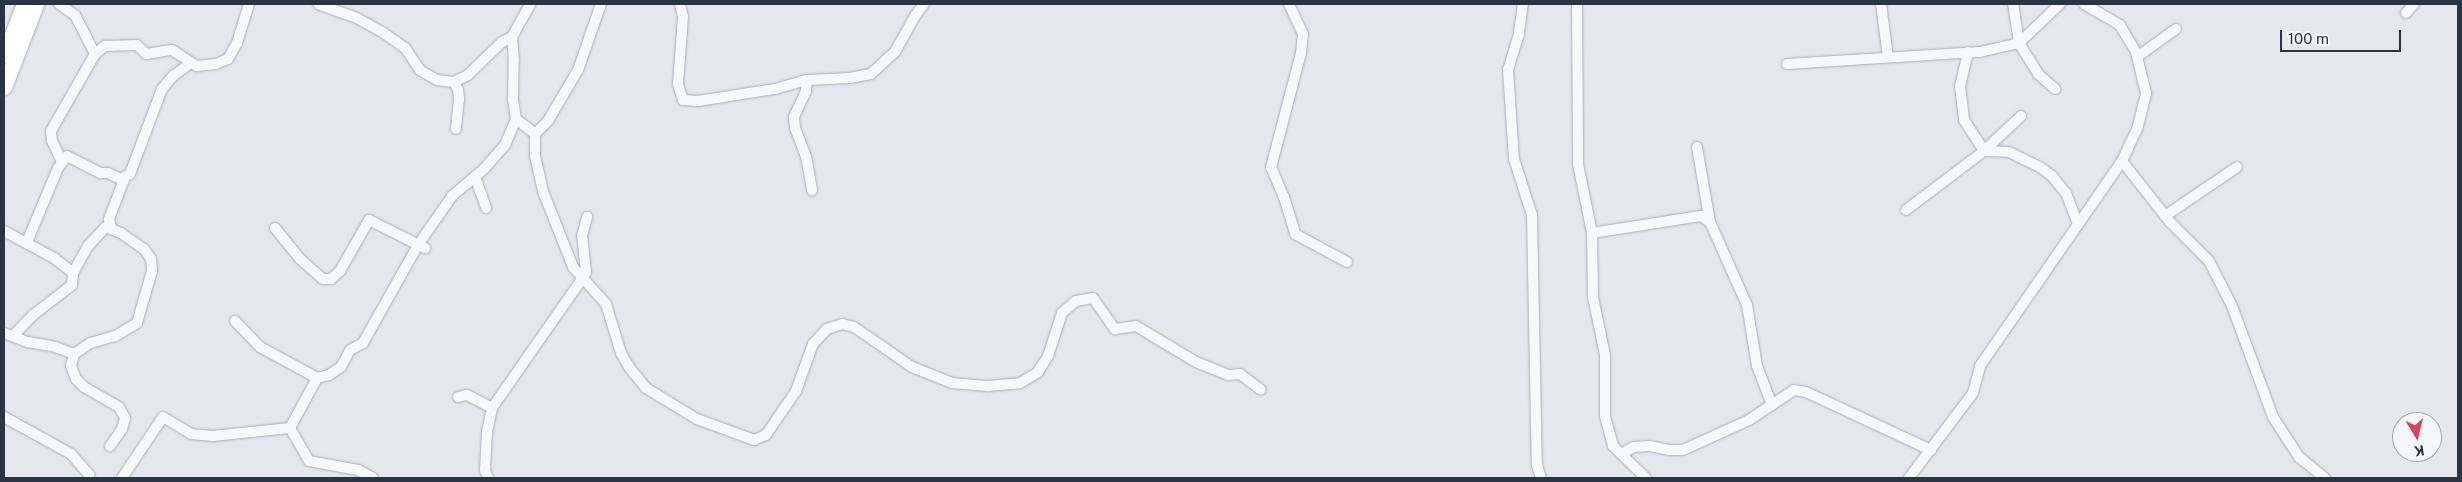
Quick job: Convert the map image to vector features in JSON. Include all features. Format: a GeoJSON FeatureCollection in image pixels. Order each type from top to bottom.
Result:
{"type":"FeatureCollection","features":[{"type":"Feature","properties":{"kind":"highway"},"geometry":{"type":"LineString","coordinates":[[4,55],[24,4]]}},
{"type":"Feature","properties":{"kind":"highway"},"geometry":{"type":"LineString","coordinates":[[4,87],[36,4]]}},
{"type":"Feature","properties":{"kind":"street"},"geometry":{"type":"LineString","coordinates":[[59,4],[75,15],[95,54]]}},
{"type":"Feature","properties":{"kind":"street"},"geometry":{"type":"LineString","coordinates":[[62,162],[52,141],[51,131],[95,54],[105,46],[137,45],[146,54],[172,50],[197,66],[216,64],[228,59],[238,43],[250,4]]}},
{"type":"Feature","properties":{"kind":"street"},"geometry":{"type":"LineString","coordinates":[[318,4],[357,18],[382,32],[405,48],[420,70],[437,80],[454,82],[468,75],[502,42],[512,37]]}},
{"type":"Feature","properties":{"kind":"street"},"geometry":{"type":"LineString","coordinates":[[235,321],[260,347],[317,378],[329,375],[340,367],[350,350],[362,344],[452,196],[475,177],[504,145],[516,118],[513,99],[514,60],[512,37],[530,4]]}},
{"type":"Feature","properties":{"kind":"street"},"geometry":{"type":"LineString","coordinates":[[601,4],[578,70],[548,120],[536,134],[535,156],[544,194],[573,267],[581,279],[606,304],[621,353],[646,388],[697,419],[754,440],[766,436],[796,391],[813,344],[827,329],[842,324],[854,327],[912,367],[952,382],[988,386],[1020,382],[1038,372],[1048,356],[1062,313],[1076,302],[1094,298],[1116,329],[1136,326],[1196,362],[1228,375],[1240,374],[1261,390]]}},
{"type":"Feature","properties":{"kind":"street"},"geometry":{"type":"LineString","coordinates":[[680,4],[683,17],[678,84],[683,100],[698,101],[775,89],[807,80],[850,78],[871,74],[895,52],[924,4]]}},
{"type":"Feature","properties":{"kind":"street"},"geometry":{"type":"LineString","coordinates":[[1289,4],[1303,34],[1301,53],[1271,168],[1284,197],[1295,234],[1348,262]]}},
{"type":"Feature","properties":{"kind":"street"},"geometry":{"type":"LineString","coordinates":[[1524,4],[1519,34],[1508,69],[1514,159],[1532,215],[1537,465],[1541,478]]}},
{"type":"Feature","properties":{"kind":"street"},"geometry":{"type":"LineString","coordinates":[[1577,4],[1578,164],[1592,233],[1592,297],[1605,355],[1605,416],[1613,446],[1646,478]]}},
{"type":"Feature","properties":{"kind":"street"},"geometry":{"type":"LineString","coordinates":[[1881,4],[1888,57]]}},
{"type":"Feature","properties":{"kind":"street"},"geometry":{"type":"LineString","coordinates":[[2013,4],[2019,43],[2038,74],[2055,89]]}},
{"type":"Feature","properties":{"kind":"street"},"geometry":{"type":"LineString","coordinates":[[1787,64],[1968,52],[2019,43],[2060,4]]}},
{"type":"Feature","properties":{"kind":"street"},"geometry":{"type":"LineString","coordinates":[[1909,478],[1973,393],[1980,366],[2122,161],[2138,126],[2146,93],[2137,57],[2120,25],[2084,4]]}},
{"type":"Feature","properties":{"kind":"street"},"geometry":{"type":"LineString","coordinates":[[2406,13],[2414,4]]}},
{"type":"Feature","properties":{"kind":"street"},"geometry":{"type":"LineString","coordinates":[[2137,57],[2176,28]]}},
{"type":"Feature","properties":{"kind":"street"},"geometry":{"type":"LineString","coordinates":[[1968,52],[1960,86],[1964,120],[1984,151]]}},
{"type":"Feature","properties":{"kind":"street"},"geometry":{"type":"LineString","coordinates":[[27,242],[62,162],[67,156],[101,173],[108,173],[121,179],[130,174],[162,89],[173,76],[191,63]]}},
{"type":"Feature","properties":{"kind":"street"},"geometry":{"type":"LineString","coordinates":[[807,80],[806,91],[794,117],[795,128],[806,156],[812,190]]}},
{"type":"Feature","properties":{"kind":"street"},"geometry":{"type":"LineString","coordinates":[[454,82],[458,90],[459,99],[456,129]]}},
{"type":"Feature","properties":{"kind":"street"},"geometry":{"type":"LineString","coordinates":[[1906,210],[1984,151],[2021,116]]}},
{"type":"Feature","properties":{"kind":"street"},"geometry":{"type":"LineString","coordinates":[[516,118],[536,134]]}},
{"type":"Feature","properties":{"kind":"street"},"geometry":{"type":"LineString","coordinates":[[1697,147],[1710,222],[1747,305],[1757,366],[1772,405]]}},
{"type":"Feature","properties":{"kind":"street"},"geometry":{"type":"LineString","coordinates":[[1984,151],[2009,152],[2040,167],[2052,176],[2066,193],[2078,225]]}},
{"type":"Feature","properties":{"kind":"street"},"geometry":{"type":"LineString","coordinates":[[2122,161],[2165,216],[2209,261],[2232,306],[2273,416],[2299,457],[2325,478]]}},
{"type":"Feature","properties":{"kind":"street"},"geometry":{"type":"LineString","coordinates":[[2165,216],[2237,167]]}},
{"type":"Feature","properties":{"kind":"street"},"geometry":{"type":"LineString","coordinates":[[111,227],[109,219],[125,177]]}},
{"type":"Feature","properties":{"kind":"street"},"geometry":{"type":"LineString","coordinates":[[475,177],[486,208]]}},
{"type":"Feature","properties":{"kind":"street"},"geometry":{"type":"LineString","coordinates":[[1592,233],[1701,216],[1710,222]]}},
{"type":"Feature","properties":{"kind":"street"},"geometry":{"type":"LineString","coordinates":[[485,475],[487,432],[492,408],[586,272],[582,236],[588,217]]}},
{"type":"Feature","properties":{"kind":"street"},"geometry":{"type":"LineString","coordinates":[[275,228],[300,259],[323,279],[331,279],[340,270],[369,220],[421,246]]}},
{"type":"Feature","properties":{"kind":"street"},"geometry":{"type":"LineString","coordinates":[[8,334],[72,285],[73,272],[88,246],[106,227],[111,227],[144,249],[151,259],[152,272],[142,312],[137,323],[116,336],[90,344],[74,354],[71,366],[76,379],[84,388],[119,407],[125,418],[122,429],[110,446]]}},
{"type":"Feature","properties":{"kind":"street"},"geometry":{"type":"LineString","coordinates":[[4,231],[27,242],[73,272]]}},
{"type":"Feature","properties":{"kind":"street"},"geometry":{"type":"LineString","coordinates":[[8,334],[43,346],[61,348],[74,354]]}},
{"type":"Feature","properties":{"kind":"street"},"geometry":{"type":"LineString","coordinates":[[290,428],[317,378]]}},
{"type":"Feature","properties":{"kind":"street"},"geometry":{"type":"LineString","coordinates":[[1622,454],[1633,447],[1650,446],[1669,450],[1683,450],[1749,420],[1794,390],[1806,392],[1931,450]]}},
{"type":"Feature","properties":{"kind":"street"},"geometry":{"type":"LineString","coordinates":[[458,397],[467,395],[492,408]]}},
{"type":"Feature","properties":{"kind":"street"},"geometry":{"type":"LineString","coordinates":[[4,417],[72,454],[89,475],[89,478]]}},
{"type":"Feature","properties":{"kind":"street"},"geometry":{"type":"LineString","coordinates":[[122,478],[163,417],[191,434],[213,436],[290,428]]}},
{"type":"Feature","properties":{"kind":"street"},"geometry":{"type":"LineString","coordinates":[[290,428],[310,461],[358,470],[373,478]]}}]}
